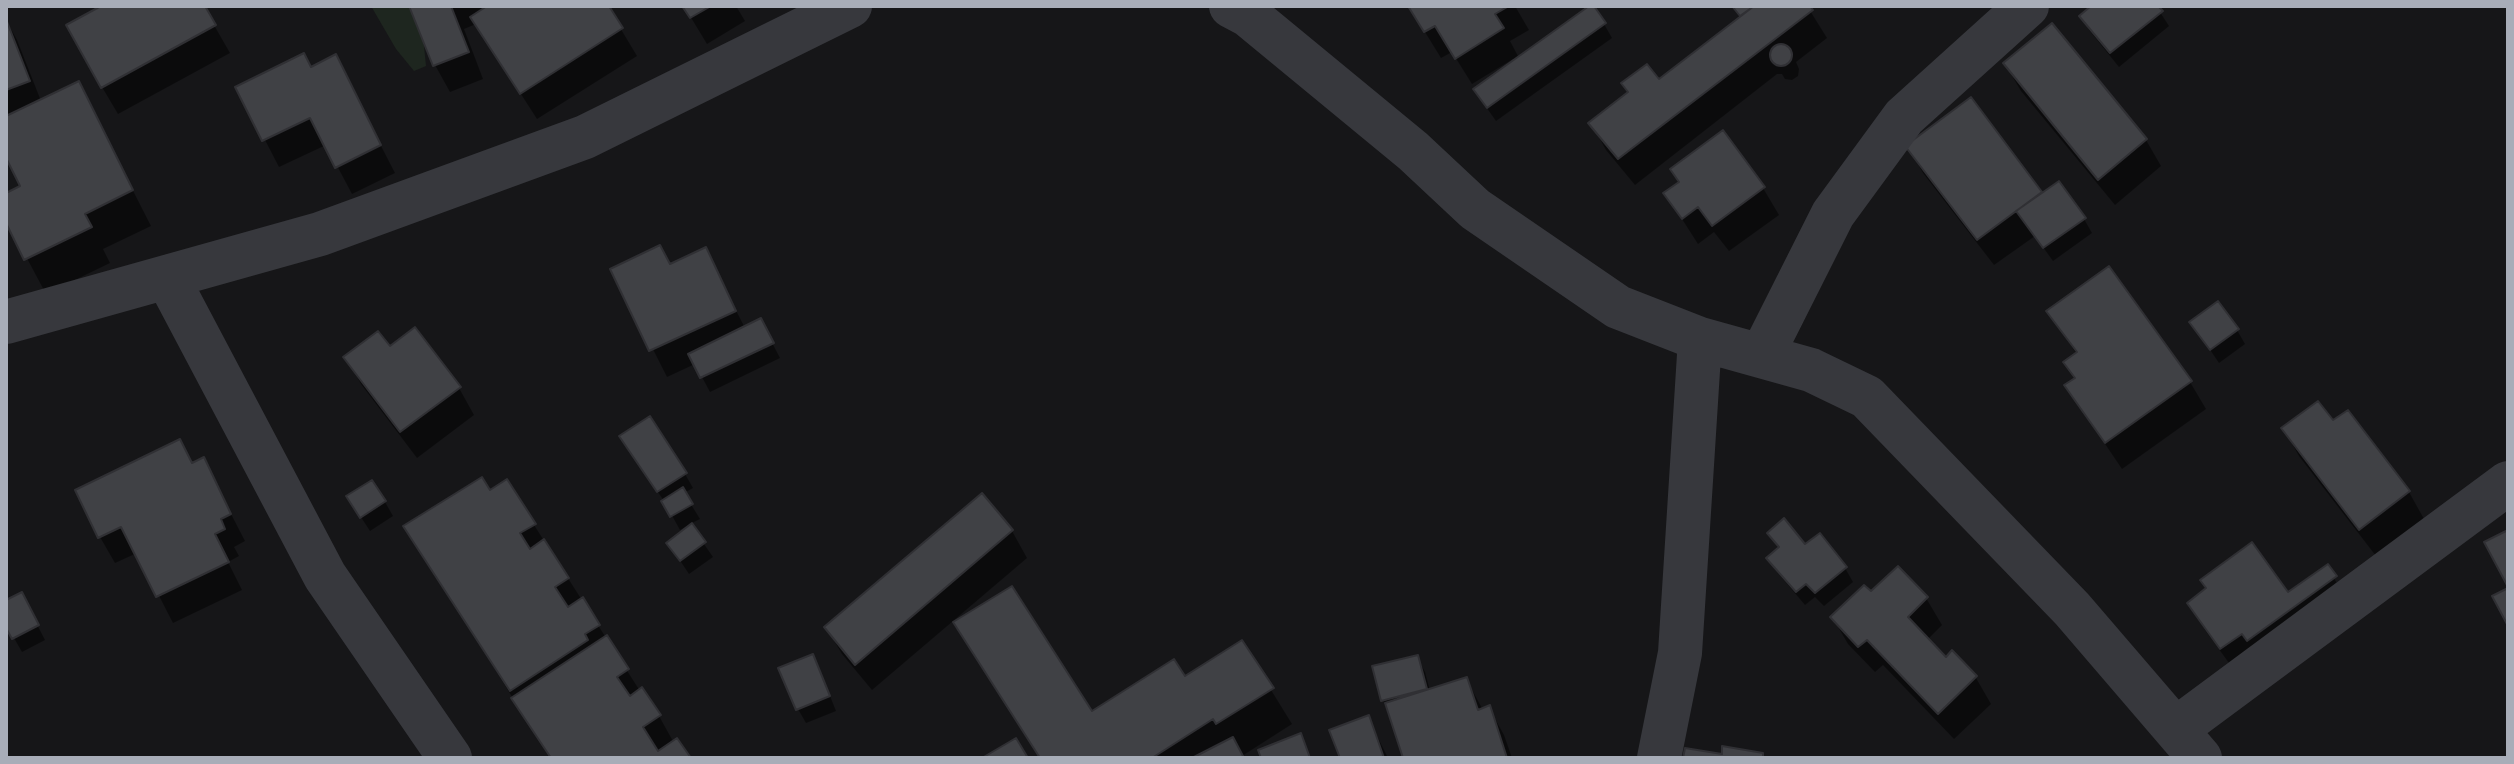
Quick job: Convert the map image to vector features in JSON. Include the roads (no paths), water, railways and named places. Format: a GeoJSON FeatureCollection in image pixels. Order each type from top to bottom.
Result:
{"type":"FeatureCollection","features":[{"type":"Feature","properties":{"kind":"street"},"geometry":{"type":"LineString","coordinates":[[6,322],[320,234],[585,137],[850,6]]}},
{"type":"Feature","properties":{"kind":"street"},"geometry":{"type":"LineString","coordinates":[[1762,355],[1833,214],[1904,117],[2027,6]]}},
{"type":"Feature","properties":{"kind":"street"},"geometry":{"type":"LineString","coordinates":[[1246,9],[1488,219],[1618,307],[1700,339],[1811,370],[1867,397],[2072,609],[2188,744],[2508,483]]}},
{"type":"Feature","properties":{"kind":"street"},"geometry":{"type":"LineString","coordinates":[[167,277],[325,576],[450,758]]}},
{"type":"Feature","properties":{"kind":"street"},"geometry":{"type":"LineString","coordinates":[[1659,758],[1680,653],[1700,339]]}}]}
